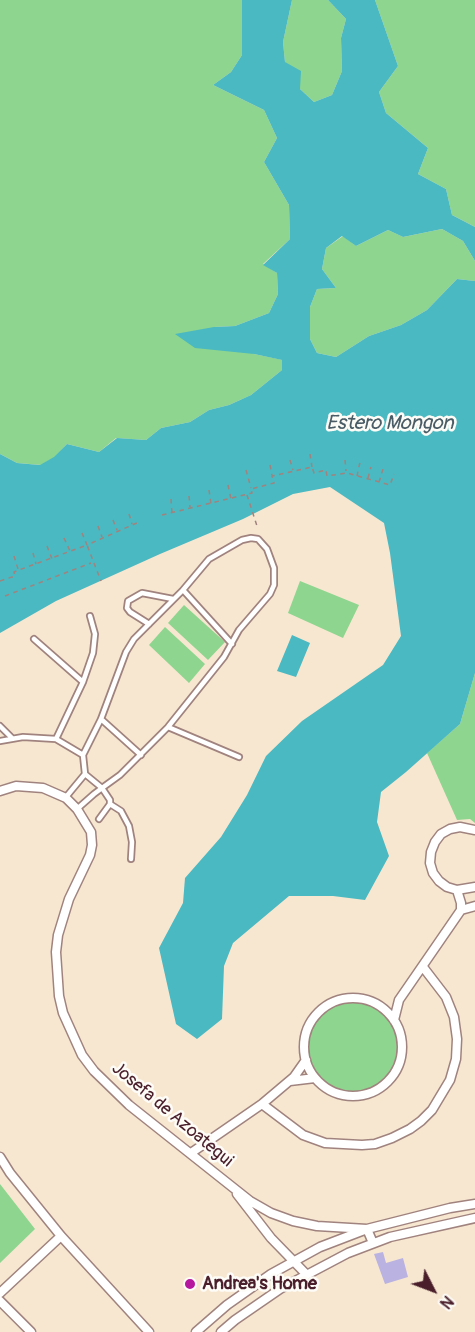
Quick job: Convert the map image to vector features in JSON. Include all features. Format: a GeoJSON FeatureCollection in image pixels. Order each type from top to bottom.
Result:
{"type":"FeatureCollection","features":[{"type":"Feature","properties":{"kind":"street","name":"Josefa de Azoategui"},"geometry":{"type":"LineString","coordinates":[[1,790],[16,786],[43,788],[66,798],[77,809],[91,832],[90,855],[69,899],[58,935],[58,996],[81,1054],[108,1086],[231,1186]]}},
{"type":"Feature","properties":{"kind":"street"},"geometry":{"type":"LineString","coordinates":[[475,830],[460,827],[441,834],[431,852],[430,862],[433,873],[447,887],[457,890],[475,887]]}},
{"type":"Feature","properties":{"kind":"street"},"geometry":{"type":"LineString","coordinates":[[394,1020],[399,1000],[461,910],[457,890]]}},
{"type":"Feature","properties":{"kind":"street"},"geometry":{"type":"LineString","coordinates":[[461,910],[475,906]]}},
{"type":"Feature","properties":{"kind":"street"},"geometry":{"type":"LineString","coordinates":[[262,1104],[303,1135],[325,1143],[368,1144],[392,1138],[421,1121],[432,1110],[450,1080],[456,1059],[457,1039],[454,1017],[446,997],[423,967]]}},
{"type":"Feature","properties":{"kind":"street"},"geometry":{"type":"LineString","coordinates":[[346,998],[364,999],[383,1008],[394,1020],[401,1041],[400,1057],[394,1072],[383,1085],[368,1093],[352,1096],[335,1092],[315,1078],[306,1060],[304,1047],[307,1030],[316,1015],[330,1004],[346,998]]}},
{"type":"Feature","properties":{"kind":"street"},"geometry":{"type":"LineString","coordinates":[[383,1008],[399,1000]]}},
{"type":"Feature","properties":{"kind":"street"},"geometry":{"type":"LineString","coordinates":[[190,1153],[290,1082],[306,1060]]}},
{"type":"Feature","properties":{"kind":"street"},"geometry":{"type":"LineString","coordinates":[[290,1082],[315,1078]]}},
{"type":"Feature","properties":{"kind":"street"},"geometry":{"type":"LineString","coordinates":[[0,1157],[10,1173],[61,1236],[149,1332]]}},
{"type":"Feature","properties":{"kind":"street"},"geometry":{"type":"LineString","coordinates":[[231,1186],[250,1201],[271,1213],[293,1221],[317,1226],[367,1229]]}},
{"type":"Feature","properties":{"kind":"street"},"geometry":{"type":"LineString","coordinates":[[231,1186],[271,1238],[306,1274]]}},
{"type":"Feature","properties":{"kind":"street"},"geometry":{"type":"LineString","coordinates":[[196,1332],[227,1305],[293,1261],[320,1247],[367,1229],[475,1203]]}},
{"type":"Feature","properties":{"kind":"street"},"geometry":{"type":"LineString","coordinates":[[221,1332],[271,1295],[306,1274],[373,1243],[475,1218]]}},
{"type":"Feature","properties":{"kind":"street"},"geometry":{"type":"LineString","coordinates":[[367,1229],[373,1243]]}},
{"type":"Feature","properties":{"kind":"street"},"geometry":{"type":"LineString","coordinates":[[0,1293],[61,1236]]}},
{"type":"Feature","properties":{"kind":"street"},"geometry":{"type":"LineString","coordinates":[[0,1301],[31,1332]]}},
{"type":"Feature","properties":{"kind":"lane"},"geometry":{"type":"LineString","coordinates":[[77,809],[102,788],[120,775],[168,727],[224,657],[239,630],[263,604],[274,585],[274,568],[263,543],[258,539],[251,538],[232,544],[209,560],[134,639],[126,652],[101,719],[83,755],[86,774],[102,788],[109,795],[110,804],[99,819]]}},
{"type":"Feature","properties":{"kind":"lane"},"geometry":{"type":"LineString","coordinates":[[183,590],[232,644]]}},
{"type":"Feature","properties":{"kind":"lane"},"geometry":{"type":"LineString","coordinates":[[149,624],[130,612],[127,608],[128,601],[142,593],[173,599]]}},
{"type":"Feature","properties":{"kind":"lane"},"geometry":{"type":"LineString","coordinates":[[56,739],[83,682],[93,653],[95,634],[90,616]]}},
{"type":"Feature","properties":{"kind":"lane"},"geometry":{"type":"LineString","coordinates":[[34,639],[83,682]]}},
{"type":"Feature","properties":{"kind":"lane"},"geometry":{"type":"LineString","coordinates":[[101,719],[141,754]]}},
{"type":"Feature","properties":{"kind":"lane"},"geometry":{"type":"LineString","coordinates":[[0,726],[12,738]]}},
{"type":"Feature","properties":{"kind":"lane"},"geometry":{"type":"LineString","coordinates":[[168,727],[239,758]]}},
{"type":"Feature","properties":{"kind":"lane"},"geometry":{"type":"LineString","coordinates":[[0,741],[12,738],[56,739],[83,755]]}},
{"type":"Feature","properties":{"kind":"lane"},"geometry":{"type":"LineString","coordinates":[[66,798],[86,774]]}},
{"type":"Feature","properties":{"kind":"lane"},"geometry":{"type":"LineString","coordinates":[[110,804],[121,811],[129,826],[132,842],[131,859]]}},
{"type":"Feature","properties":{"kind":"path"},"geometry":{"type":"LineString","coordinates":[[310,454],[314,473],[326,470],[327,476],[347,473],[390,485],[394,474]]}},
{"type":"Feature","properties":{"kind":"path"},"geometry":{"type":"LineString","coordinates":[[290,460],[293,471]]}},
{"type":"Feature","properties":{"kind":"path"},"geometry":{"type":"LineString","coordinates":[[345,460],[347,473]]}},
{"type":"Feature","properties":{"kind":"path"},"geometry":{"type":"LineString","coordinates":[[357,476],[360,462]]}},
{"type":"Feature","properties":{"kind":"path"},"geometry":{"type":"LineString","coordinates":[[251,489],[274,483],[270,465]]}},
{"type":"Feature","properties":{"kind":"path"},"geometry":{"type":"LineString","coordinates":[[272,476],[312,467]]}},
{"type":"Feature","properties":{"kind":"path"},"geometry":{"type":"LineString","coordinates":[[368,479],[371,467]]}},
{"type":"Feature","properties":{"kind":"path"},"geometry":{"type":"LineString","coordinates":[[379,482],[383,469]]}},
{"type":"Feature","properties":{"kind":"path"},"geometry":{"type":"LineString","coordinates":[[162,515],[252,493],[246,470]]}},
{"type":"Feature","properties":{"kind":"path"},"geometry":{"type":"LineString","coordinates":[[228,485],[231,499]]}},
{"type":"Feature","properties":{"kind":"path"},"geometry":{"type":"LineString","coordinates":[[209,490],[211,504]]}},
{"type":"Feature","properties":{"kind":"path"},"geometry":{"type":"LineString","coordinates":[[247,494],[257,525]]}},
{"type":"Feature","properties":{"kind":"path"},"geometry":{"type":"LineString","coordinates":[[189,496],[190,508]]}},
{"type":"Feature","properties":{"kind":"path"},"geometry":{"type":"LineString","coordinates":[[171,499],[172,513]]}},
{"type":"Feature","properties":{"kind":"path"},"geometry":{"type":"LineString","coordinates":[[129,514],[132,525]]}},
{"type":"Feature","properties":{"kind":"path"},"geometry":{"type":"LineString","coordinates":[[113,519],[117,531]]}},
{"type":"Feature","properties":{"kind":"path"},"geometry":{"type":"LineString","coordinates":[[0,581],[15,576],[14,572],[70,552],[139,522]]}},
{"type":"Feature","properties":{"kind":"path"},"geometry":{"type":"LineString","coordinates":[[98,526],[103,538]]}},
{"type":"Feature","properties":{"kind":"path"},"geometry":{"type":"LineString","coordinates":[[82,533],[101,581]]}},
{"type":"Feature","properties":{"kind":"path"},"geometry":{"type":"LineString","coordinates":[[64,538],[70,552]]}},
{"type":"Feature","properties":{"kind":"path"},"geometry":{"type":"LineString","coordinates":[[47,546],[52,559]]}},
{"type":"Feature","properties":{"kind":"path"},"geometry":{"type":"LineString","coordinates":[[33,553],[36,564]]}},
{"type":"Feature","properties":{"kind":"path"},"geometry":{"type":"LineString","coordinates":[[14,556],[19,570]]}},
{"type":"Feature","properties":{"kind":"path"},"geometry":{"type":"LineString","coordinates":[[5,596],[93,562]]}},
{"type":"Feature","properties":{"kind":"green space"},"geometry":{"type":"Polygon","coordinates":[[[0,0],[242,0],[242,55],[231,72],[213,85],[264,110],[277,138],[264,162],[289,205],[290,239],[263,264],[277,273],[278,294],[269,313],[235,326],[214,327],[254,354],[283,360],[282,370],[251,395],[229,405],[209,410],[190,422],[161,428],[146,440],[116,438],[99,452],[67,444],[54,458],[41,465],[17,463],[0,454],[0,0]]]}},
{"type":"Feature","properties":{"kind":"green space"},"geometry":{"type":"Polygon","coordinates":[[[292,0],[328,0],[346,19],[341,38],[342,71],[332,95],[314,102],[300,89],[285,62],[283,42],[292,0]]]}},
{"type":"Feature","properties":{"kind":"green space"},"geometry":{"type":"Polygon","coordinates":[[[375,0],[475,0],[475,227],[452,215],[446,189],[418,174],[428,148],[386,113],[379,92],[398,66],[375,0]]]}},
{"type":"Feature","properties":{"kind":"green space"},"geometry":{"type":"Polygon","coordinates":[[[442,229],[463,241],[475,261],[475,281],[457,279],[427,310],[401,325],[369,336],[336,357],[317,353],[310,339],[310,307],[317,289],[336,288],[322,269],[326,248],[343,236],[356,246],[388,230],[403,237],[442,229]]]}},
{"type":"Feature","properties":{"kind":"green space"},"geometry":{"type":"Polygon","coordinates":[[[300,581],[359,605],[343,638],[288,613],[300,581]]]}},
{"type":"Feature","properties":{"kind":"green space"},"geometry":{"type":"Polygon","coordinates":[[[184,605],[225,642],[208,660],[168,623],[184,605]]]}},
{"type":"Feature","properties":{"kind":"green space"},"geometry":{"type":"Polygon","coordinates":[[[165,627],[205,664],[189,683],[149,645],[165,627]]]}},
{"type":"Feature","properties":{"kind":"green space"},"geometry":{"type":"Polygon","coordinates":[[[475,673],[475,823],[470,819],[457,820],[427,753],[460,724],[475,673]]]}},
{"type":"Feature","properties":{"kind":"green space"},"geometry":{"type":"Polygon","coordinates":[[[353,999],[372,1002],[387,1013],[398,1028],[401,1047],[398,1066],[387,1081],[372,1092],[353,1095],[334,1092],[319,1081],[308,1066],[305,1047],[308,1028],[319,1013],[334,1002],[353,999]]]}},
{"type":"Feature","properties":{"kind":"green space"},"geometry":{"type":"Polygon","coordinates":[[[0,1184],[35,1229],[0,1263],[0,1184]]]}},
{"type":"Feature","properties":{"kind":"water","name":"Estero Mongon"},"geometry":{"type":"Polygon","coordinates":[[[242,0],[292,0],[283,42],[285,62],[301,71],[300,89],[314,102],[332,95],[342,71],[341,38],[346,19],[328,0],[375,0],[398,66],[379,92],[386,113],[428,148],[418,174],[446,189],[452,215],[475,227],[475,261],[463,241],[442,229],[403,237],[388,230],[356,246],[342,236],[326,248],[322,269],[336,288],[317,289],[310,307],[310,339],[317,353],[336,357],[369,336],[401,325],[427,310],[457,279],[475,281],[475,673],[460,724],[381,792],[377,822],[389,856],[365,900],[333,896],[289,896],[233,943],[224,966],[222,1019],[197,1039],[176,1024],[159,948],[183,903],[185,878],[221,837],[247,795],[266,756],[302,721],[383,665],[401,636],[384,523],[330,487],[293,494],[243,519],[56,601],[0,633],[0,454],[17,463],[40,465],[54,457],[67,444],[99,452],[117,438],[146,440],[161,428],[190,422],[209,410],[229,405],[251,395],[282,370],[282,360],[254,354],[195,348],[175,334],[235,326],[269,313],[278,294],[277,273],[263,265],[290,239],[289,205],[264,162],[277,138],[264,110],[213,85],[231,72],[242,55],[242,0]]]}},
{"type":"Feature","properties":{"kind":"water"},"geometry":{"type":"Polygon","coordinates":[[[292,635],[310,643],[296,677],[277,671],[292,635]]]}},
{"type":"Feature","properties":{"kind":"building"},"geometry":{"type":"Polygon","coordinates":[[[383,1252],[386,1263],[403,1258],[408,1277],[385,1284],[374,1254],[383,1252]]]}},
{"type":"Feature","properties":{"kind":"place","name":"Andrea's Home"},"geometry":{"type":"Point","coordinates":[190,1284]}}]}
